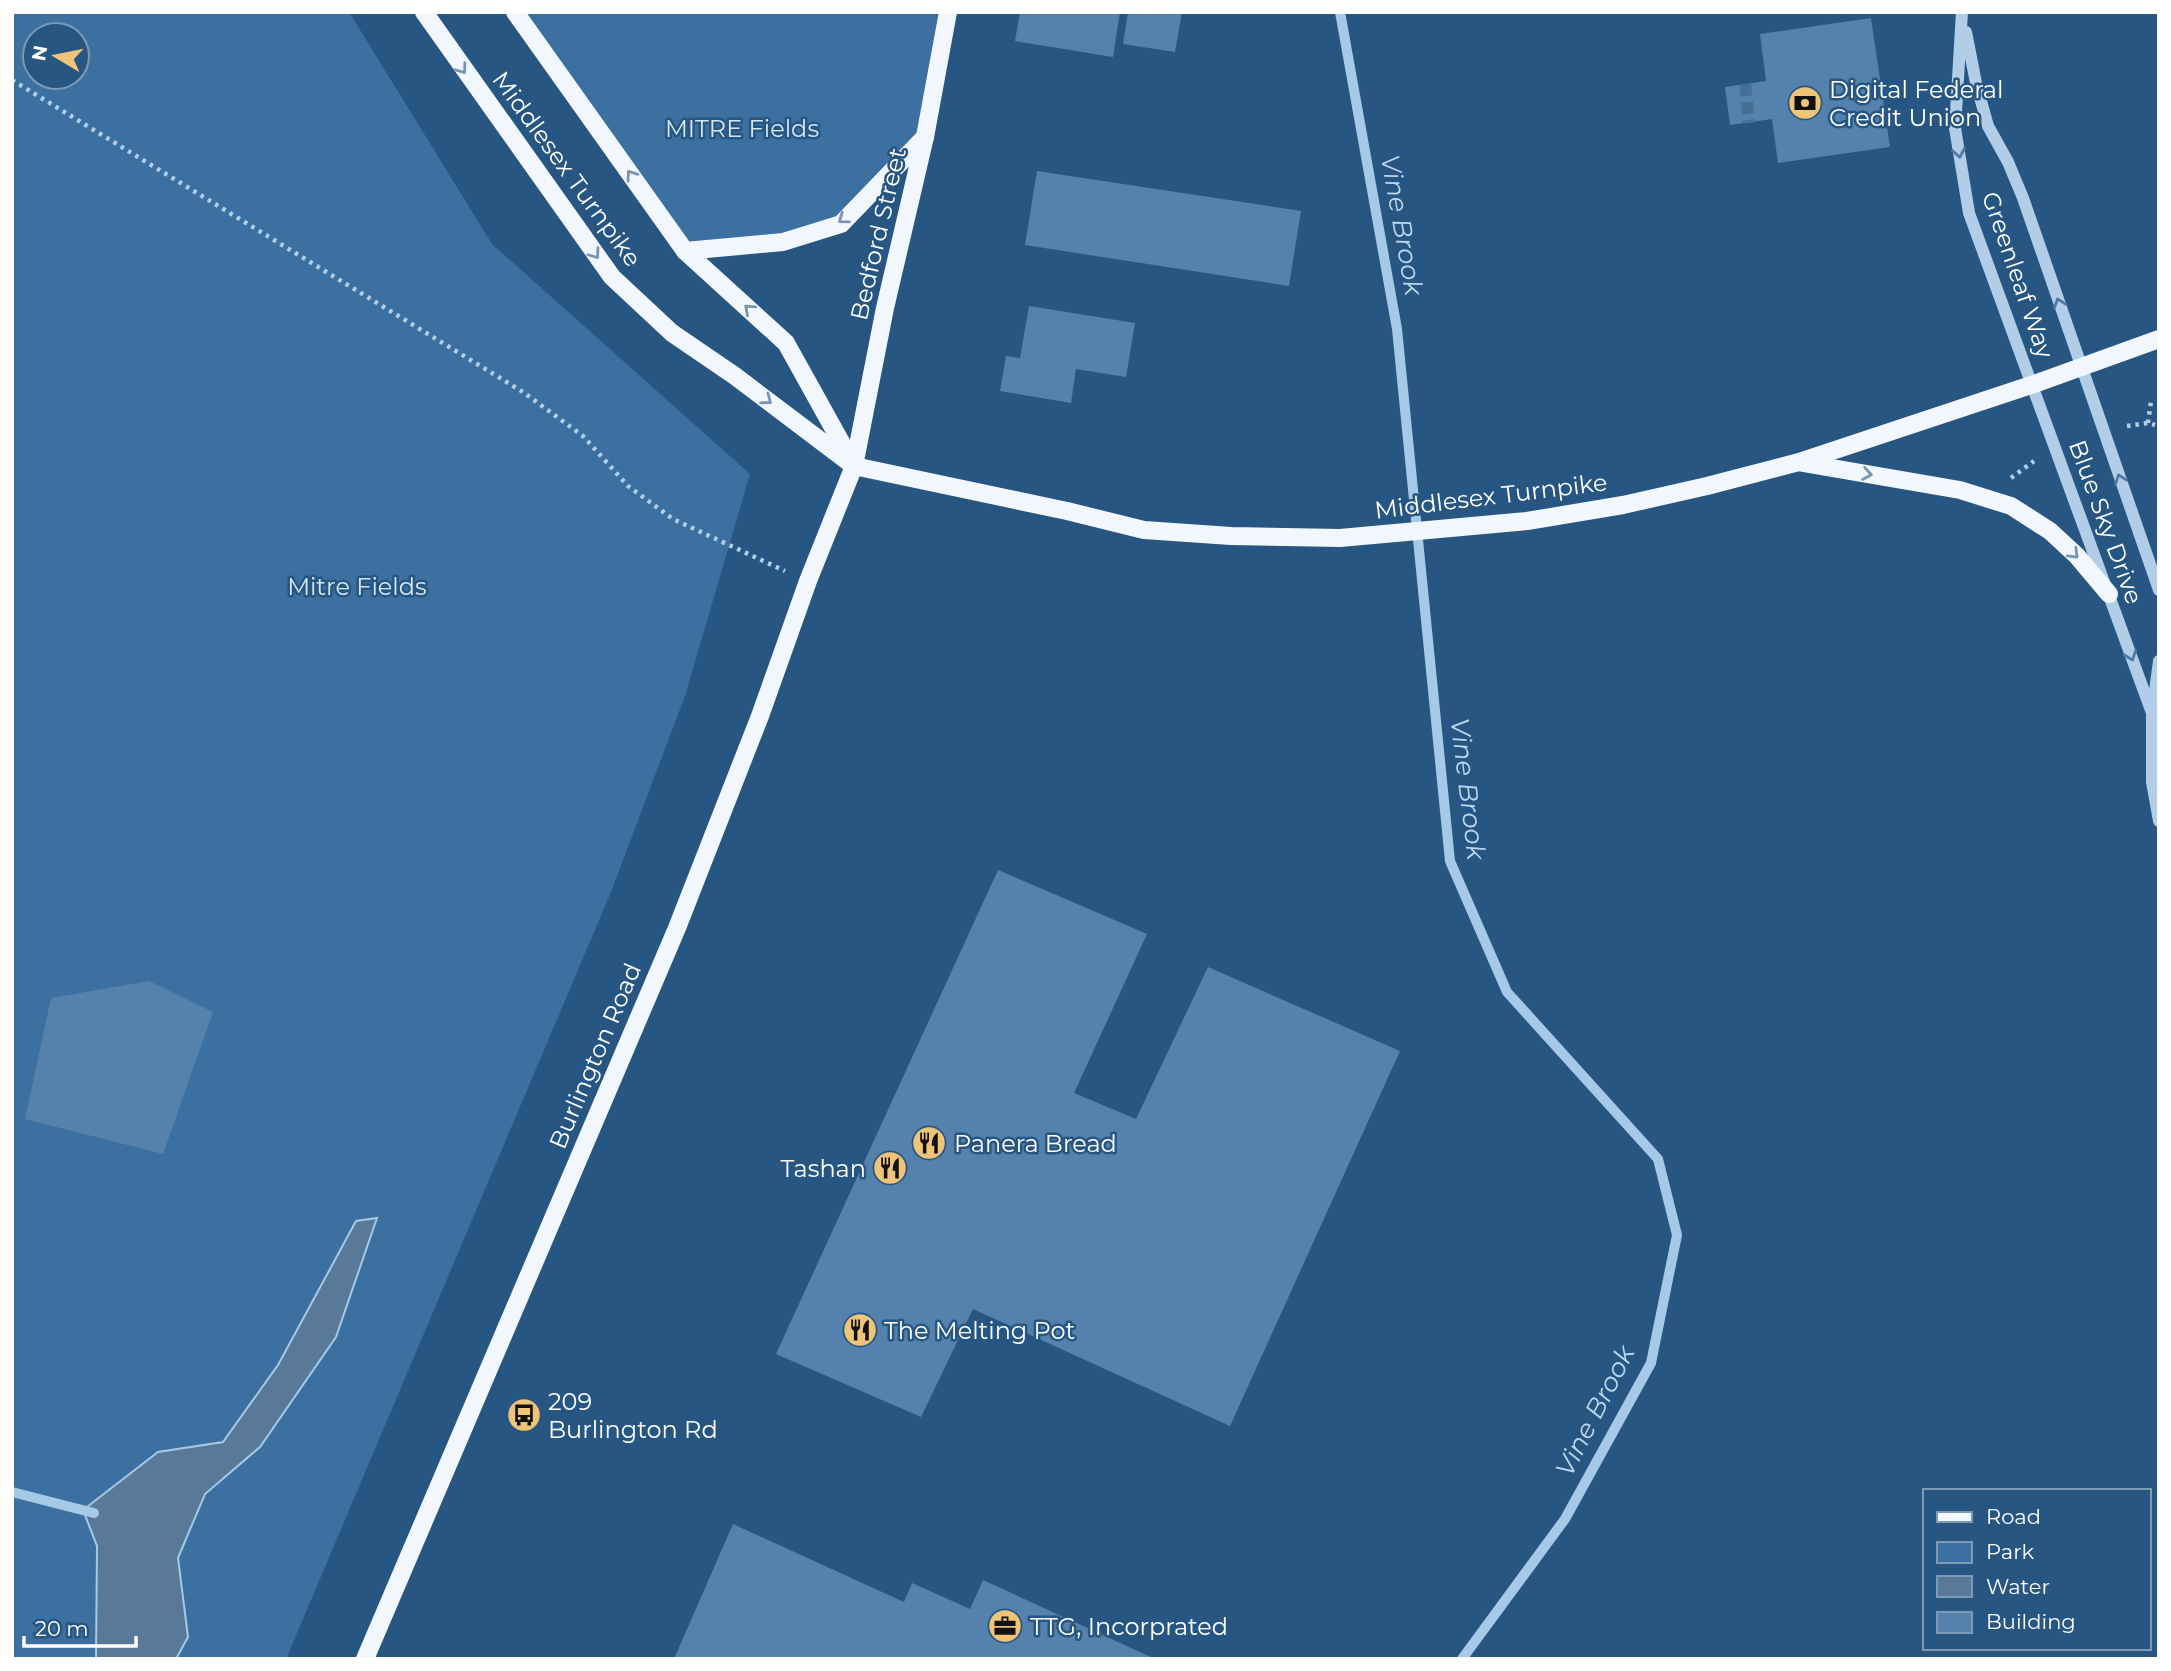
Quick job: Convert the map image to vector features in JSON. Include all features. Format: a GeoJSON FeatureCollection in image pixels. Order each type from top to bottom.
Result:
{"type":"FeatureCollection","features":[{"type":"Feature","properties":{"kind":"main road","name":"Middlesex Turnpike"},"geometry":{"type":"LineString","coordinates":[[424,12],[612,278],[672,333],[735,376],[854,466],[1144,530],[1231,536],[1340,538],[1527,521],[1623,505],[1799,462],[2034,384],[2159,339]]}},
{"type":"Feature","properties":{"kind":"main road","name":"Middlesex Turnpike"},"geometry":{"type":"LineString","coordinates":[[515,12],[685,251],[786,343],[854,466]]}},
{"type":"Feature","properties":{"kind":"main road","name":"Bedford Street"},"geometry":{"type":"LineString","coordinates":[[854,466],[885,308],[925,137],[948,12]]}},
{"type":"Feature","properties":{"kind":"main road"},"geometry":{"type":"LineString","coordinates":[[685,251],[783,242],[841,224],[925,137]]}},
{"type":"Feature","properties":{"kind":"main road"},"geometry":{"type":"LineString","coordinates":[[1799,462],[1960,490],[2011,506],[2050,531],[2077,556],[2109,594]]}},
{"type":"Feature","properties":{"kind":"main road","name":"Burlington Road"},"geometry":{"type":"LineString","coordinates":[[365,1659],[677,928],[854,466]]}},
{"type":"Feature","properties":{"kind":"street","name":"Greenleaf Way"},"geometry":{"type":"LineString","coordinates":[[1962,12],[1976,83],[1988,126],[2008,162],[2022,198],[2081,367]]}},
{"type":"Feature","properties":{"kind":"street","name":"Greenleaf Way"},"geometry":{"type":"LineString","coordinates":[[1962,12],[1955,128],[1969,213],[2034,384]]}},
{"type":"Feature","properties":{"kind":"street","name":"Blue Sky Drive"},"geometry":{"type":"LineString","coordinates":[[2081,367],[2159,590]]}},
{"type":"Feature","properties":{"kind":"street","name":"Blue Sky Drive"},"geometry":{"type":"LineString","coordinates":[[2034,384],[2152,713]]}},
{"type":"Feature","properties":{"kind":"street","name":"Blue Sky Drive"},"geometry":{"type":"LineString","coordinates":[[2159,661],[2152,713],[2152,782],[2159,821]]}},
{"type":"Feature","properties":{"kind":"path"},"geometry":{"type":"LineString","coordinates":[[12,80],[523,393],[583,436],[628,486],[673,519],[808,581]]}},
{"type":"Feature","properties":{"kind":"path"},"geometry":{"type":"LineString","coordinates":[[2148,423],[2151,401]]}},
{"type":"Feature","properties":{"kind":"path"},"geometry":{"type":"LineString","coordinates":[[2127,426],[2148,423],[2155,425]]}},
{"type":"Feature","properties":{"kind":"path"},"geometry":{"type":"LineString","coordinates":[[2008,481],[2034,461]]}},
{"type":"Feature","properties":{"kind":"green space","name":"Mitre Fields"},"geometry":{"type":"Polygon","coordinates":[[[12,12],[349,12],[492,244],[750,474],[685,696],[611,892],[286,1659],[12,1659],[12,12]]]}},
{"type":"Feature","properties":{"kind":"green space","name":"MITRE Fields"},"geometry":{"type":"Polygon","coordinates":[[[515,12],[948,12],[925,137],[841,224],[685,251],[515,12]]]}},
{"type":"Feature","properties":{"kind":"water"},"geometry":{"type":"Polygon","coordinates":[[[377,1218],[336,1337],[260,1447],[205,1494],[178,1558],[188,1637],[176,1659],[96,1659],[97,1546],[83,1510],[158,1452],[223,1442],[278,1365],[356,1221],[377,1218]]]}},
{"type":"Feature","properties":{"kind":"building"},"geometry":{"type":"Polygon","coordinates":[[[1020,12],[1120,12],[1113,57],[1015,41],[1020,12]]]}},
{"type":"Feature","properties":{"kind":"building"},"geometry":{"type":"Polygon","coordinates":[[[1128,12],[1182,12],[1175,52],[1123,44],[1128,12]]]}},
{"type":"Feature","properties":{"kind":"building","name":"Digital Federal Credit Union"},"geometry":{"type":"Polygon","coordinates":[[[1871,18],[1890,147],[1778,163],[1772,119],[1730,125],[1725,87],[1766,81],[1760,34],[1871,18]]]}},
{"type":"Feature","properties":{"kind":"building"},"geometry":{"type":"Polygon","coordinates":[[[1037,171],[1301,211],[1289,286],[1025,245],[1037,171]]]}},
{"type":"Feature","properties":{"kind":"building"},"geometry":{"type":"Polygon","coordinates":[[[1029,306],[1135,323],[1126,377],[1076,369],[1071,403],[1000,391],[1006,356],[1020,358],[1029,306]]]}},
{"type":"Feature","properties":{"kind":"building"},"geometry":{"type":"Polygon","coordinates":[[[998,870],[1147,934],[1074,1093],[1136,1119],[1208,967],[1400,1051],[1230,1426],[973,1309],[921,1417],[776,1354],[998,870]]]}},
{"type":"Feature","properties":{"kind":"building"},"geometry":{"type":"Polygon","coordinates":[[[149,981],[213,1012],[163,1154],[25,1119],[51,998],[149,981]]]}},
{"type":"Feature","properties":{"kind":"building"},"geometry":{"type":"Polygon","coordinates":[[[733,1524],[904,1602],[912,1583],[970,1609],[983,1580],[1155,1659],[674,1659],[733,1524]]]}},
{"type":"Feature","properties":{"kind":"waterway","name":"Vine Brook"},"geometry":{"type":"LineString","coordinates":[[1340,12],[1397,329],[1450,861],[1507,992],[1658,1159],[1677,1235],[1651,1363],[1565,1519],[1462,1659]]}},
{"type":"Feature","properties":{"kind":"waterway"},"geometry":{"type":"LineString","coordinates":[[12,1492],[94,1513]]}},
{"type":"Feature","properties":{"kind":"tunnel"},"geometry":{"type":"LineString","coordinates":[[1745,84],[1749,123]]}},
{"type":"Feature","properties":{"kind":"place","name":"Digital Federal Credit Union"},"geometry":{"type":"Point","coordinates":[1805,103]}},
{"type":"Feature","properties":{"kind":"place","name":"Panera Bread"},"geometry":{"type":"Point","coordinates":[929,1143]}},
{"type":"Feature","properties":{"kind":"place","name":"Tashan"},"geometry":{"type":"Point","coordinates":[890,1168]}},
{"type":"Feature","properties":{"kind":"place","name":"The Melting Pot"},"geometry":{"type":"Point","coordinates":[860,1330]}},
{"type":"Feature","properties":{"kind":"place","name":"209 Burlington Rd"},"geometry":{"type":"Point","coordinates":[524,1415]}},
{"type":"Feature","properties":{"kind":"place","name":"TTG, Incorprated"},"geometry":{"type":"Point","coordinates":[1005,1626]}}]}
